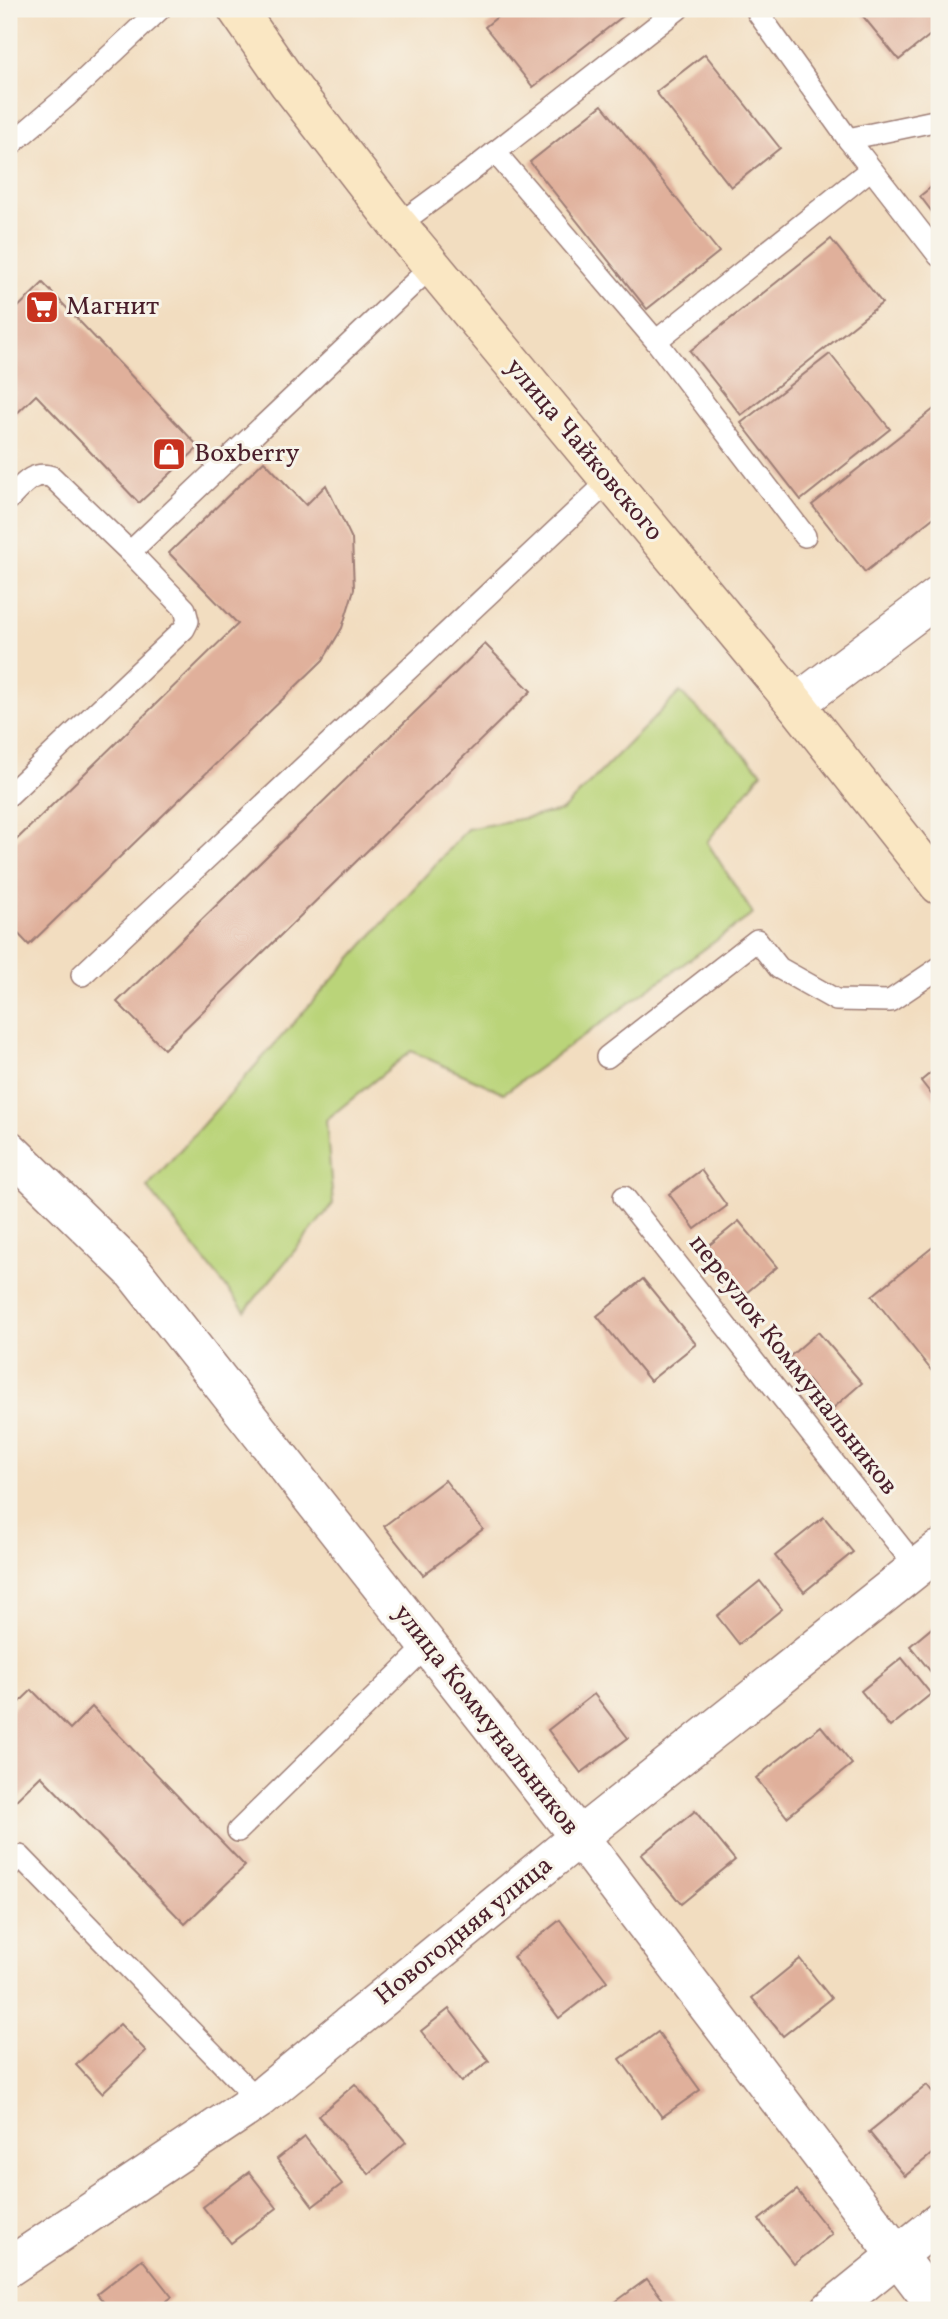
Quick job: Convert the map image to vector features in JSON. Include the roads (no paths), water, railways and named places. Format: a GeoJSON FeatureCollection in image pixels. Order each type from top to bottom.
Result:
{"type":"FeatureCollection","features":[{"type":"Feature","properties":{"kind":"street","name":"улица Чайковского"},"geometry":{"type":"LineString","coordinates":[[237,9],[289,84],[398,225],[796,704],[939,885]]}},
{"type":"Feature","properties":{"kind":"street"},"geometry":{"type":"LineString","coordinates":[[796,704],[939,596]]}},
{"type":"Feature","properties":{"kind":"street","name":"улица Коммунальников"},"geometry":{"type":"LineString","coordinates":[[9,1150],[132,1270],[579,1837],[939,2310]]}},
{"type":"Feature","properties":{"kind":"street","name":"Новогодняя улица"},"geometry":{"type":"LineString","coordinates":[[9,2267],[258,2100],[579,1837],[928,1559]]}},
{"type":"Feature","properties":{"kind":"street"},"geometry":{"type":"LineString","coordinates":[[830,2310],[939,2222]]}},
{"type":"Feature","properties":{"kind":"lane"},"geometry":{"type":"LineString","coordinates":[[9,146],[65,99],[160,9]]}},
{"type":"Feature","properties":{"kind":"lane"},"geometry":{"type":"LineString","coordinates":[[398,225],[678,9]]}},
{"type":"Feature","properties":{"kind":"lane"},"geometry":{"type":"LineString","coordinates":[[758,10],[848,139],[939,256]]}},
{"type":"Feature","properties":{"kind":"lane"},"geometry":{"type":"LineString","coordinates":[[848,139],[939,120]]}},
{"type":"Feature","properties":{"kind":"lane"},"geometry":{"type":"LineString","coordinates":[[495,152],[656,341],[805,536]]}},
{"type":"Feature","properties":{"kind":"lane"},"geometry":{"type":"LineString","coordinates":[[656,341],[871,169]]}},
{"type":"Feature","properties":{"kind":"lane"},"geometry":{"type":"LineString","coordinates":[[131,552],[433,265]]}},
{"type":"Feature","properties":{"kind":"lane"},"geometry":{"type":"LineString","coordinates":[[9,499],[34,476],[42,474],[52,477],[131,552],[185,609],[188,621],[184,629],[9,794]]}},
{"type":"Feature","properties":{"kind":"lane"},"geometry":{"type":"LineString","coordinates":[[82,975],[609,481]]}},
{"type":"Feature","properties":{"kind":"lane"},"geometry":{"type":"LineString","coordinates":[[607,1057],[757,940],[779,968],[836,1000],[890,1001],[939,968]]}},
{"type":"Feature","properties":{"kind":"lane","name":"переулок Коммунальников"},"geometry":{"type":"LineString","coordinates":[[624,1197],[928,1559]]}},
{"type":"Feature","properties":{"kind":"lane"},"geometry":{"type":"LineString","coordinates":[[238,1831],[428,1645]]}},
{"type":"Feature","properties":{"kind":"lane"},"geometry":{"type":"LineString","coordinates":[[9,1867],[20,1856],[258,2100]]}},
{"type":"Feature","properties":{"kind":"place","name":"Магнит"},"geometry":{"type":"Point","coordinates":[42,307]}},
{"type":"Feature","properties":{"kind":"place","name":"Boxberry"},"geometry":{"type":"Point","coordinates":[169,454]}}]}
